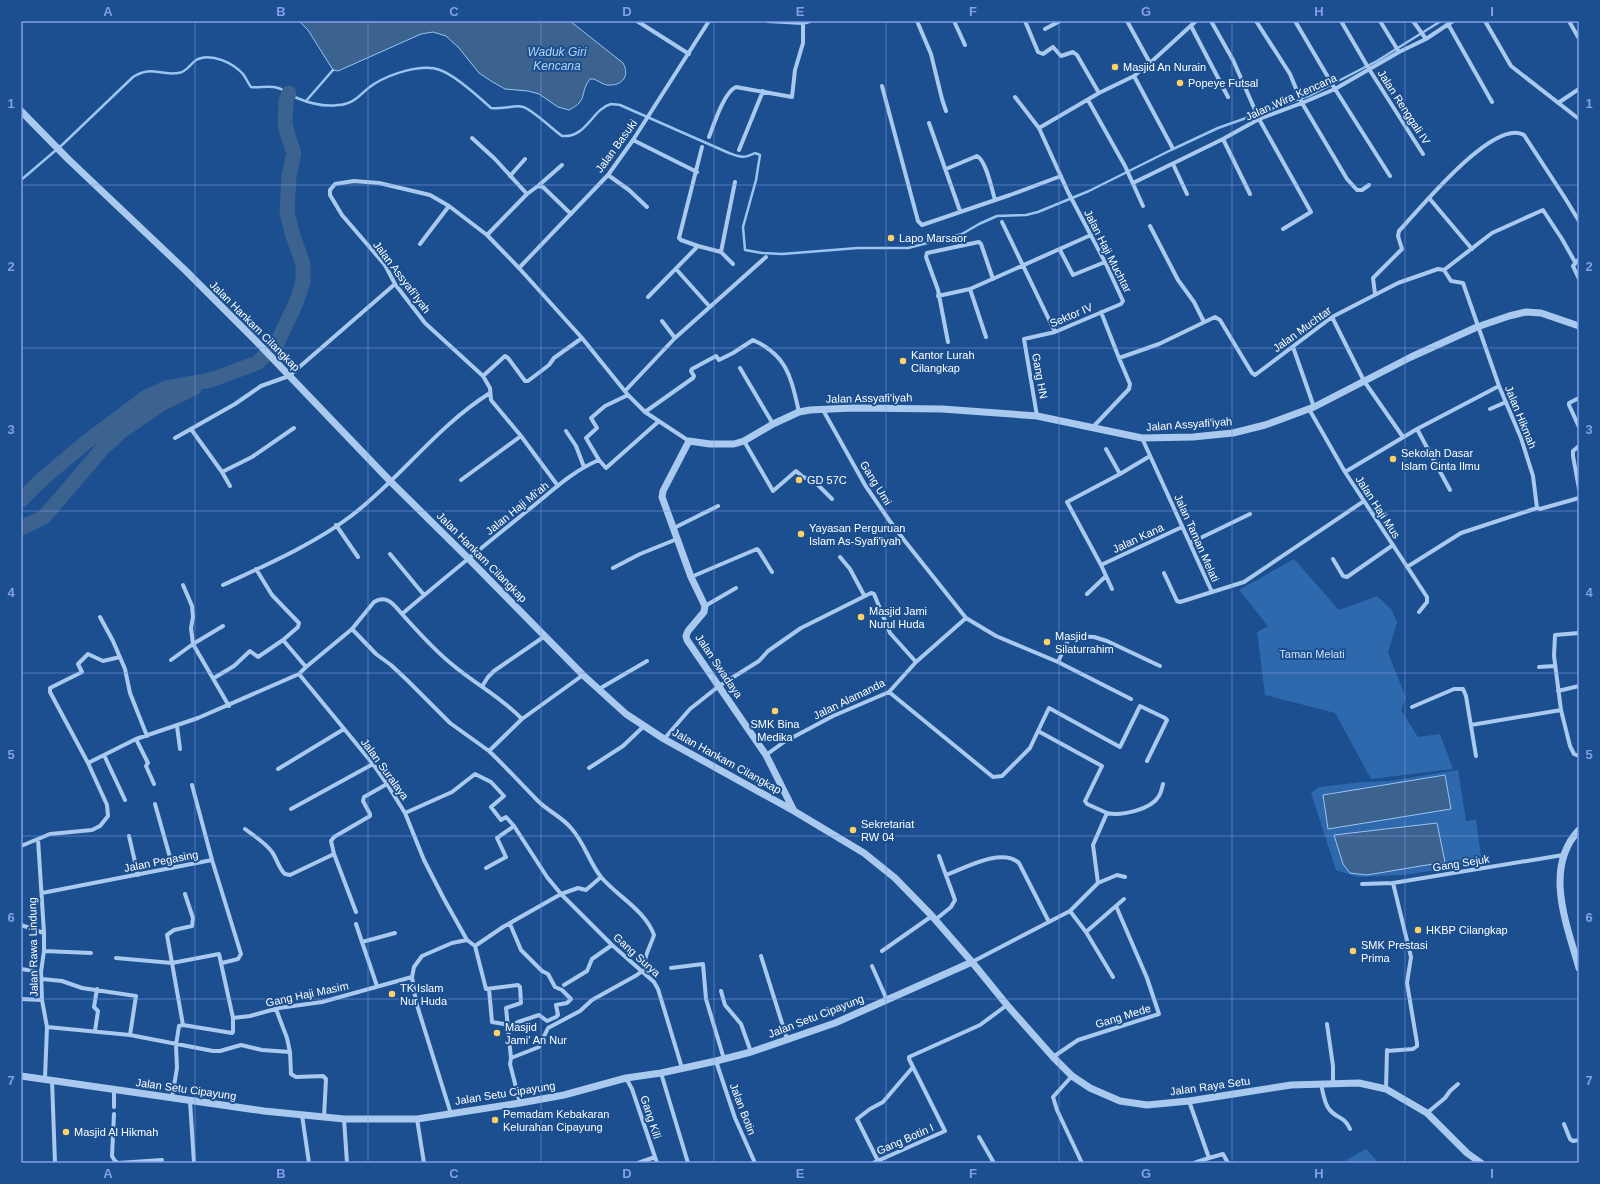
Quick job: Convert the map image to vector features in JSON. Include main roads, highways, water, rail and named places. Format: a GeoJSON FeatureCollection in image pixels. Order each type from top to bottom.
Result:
{"type":"FeatureCollection","features":[{"type":"Feature","properties":{"kind":"water","name":"Waduk Giri Kencana"},"geometry":{"type":"Polygon","coordinates":[[[299,21],[570,21],[623,63],[626,72],[624,79],[621,82],[613,85],[606,85],[590,79],[585,88],[582,99],[569,110],[558,107],[539,94],[528,91],[505,89],[491,81],[479,73],[459,48],[446,36],[433,32],[421,34],[338,71],[333,70],[308,30],[299,21]]]}},
{"type":"Feature","properties":{"kind":"water"},"geometry":{"type":"Polygon","coordinates":[[[1445,775],[1451,809],[1328,829],[1323,795],[1445,775]]]}},
{"type":"Feature","properties":{"kind":"water"},"geometry":{"type":"Polygon","coordinates":[[[1437,823],[1445,862],[1367,875],[1350,873],[1343,864],[1334,835],[1437,823]]]}},
{"type":"Feature","properties":{"kind":"waterway"},"geometry":{"type":"LineString","coordinates":[[21,180],[62,145],[133,77],[145,72],[178,73],[187,69],[198,59],[204,57],[216,58],[234,66],[239,70],[251,87],[275,87],[297,98],[322,105],[333,105],[349,103],[358,98],[369,87],[397,73],[415,69],[433,68],[453,76],[491,108],[523,107],[532,112],[562,136],[578,133],[599,111],[604,107],[613,104],[620,105],[736,156],[744,157],[755,153],[760,155],[756,180],[743,227],[745,250],[782,254],[858,248],[908,248],[962,234],[997,216],[1026,215],[1038,212],[1089,191],[1218,128],[1311,95],[1377,61],[1441,21]]}},
{"type":"Feature","properties":{"kind":"waterway"},"geometry":{"type":"LineString","coordinates":[[306,101],[333,70]]}},
{"type":"Feature","properties":{"kind":"waterway"},"geometry":{"type":"LineString","coordinates":[[21,500],[40,481],[85,443],[145,398],[166,388],[211,380],[257,363],[276,345],[296,303],[303,282],[303,264],[287,213],[289,176],[294,153],[285,123],[286,101],[289,93]]}},
{"type":"Feature","properties":{"kind":"waterway"},"geometry":{"type":"LineString","coordinates":[[21,528],[44,517],[103,448],[123,430],[161,404],[194,388]]}},
{"type":"Feature","properties":{"kind":"place","name":"Masjid An Nurain"},"geometry":{"type":"Point","coordinates":[1115,67]}},
{"type":"Feature","properties":{"kind":"place","name":"Popeye Futsal"},"geometry":{"type":"Point","coordinates":[1180,83]}},
{"type":"Feature","properties":{"kind":"place","name":"Lapo Marsaor"},"geometry":{"type":"Point","coordinates":[891,238]}},
{"type":"Feature","properties":{"kind":"place","name":"Kantor Lurah Cilangkap"},"geometry":{"type":"Point","coordinates":[903,361]}},
{"type":"Feature","properties":{"kind":"place","name":"Sekolah Dasar Islam Cinta Ilmu"},"geometry":{"type":"Point","coordinates":[1393,459]}},
{"type":"Feature","properties":{"kind":"place","name":"GD 57C"},"geometry":{"type":"Point","coordinates":[799,480]}},
{"type":"Feature","properties":{"kind":"place","name":"Yayasan Perguruan Islam As-Syafi'iyah"},"geometry":{"type":"Point","coordinates":[801,534]}},
{"type":"Feature","properties":{"kind":"place","name":"Masjid Jami Nurul Huda"},"geometry":{"type":"Point","coordinates":[861,617]}},
{"type":"Feature","properties":{"kind":"place","name":"Masjid Silaturrahim"},"geometry":{"type":"Point","coordinates":[1047,642]}},
{"type":"Feature","properties":{"kind":"place","name":"SMK Bina Medika"},"geometry":{"type":"Point","coordinates":[775,711]}},
{"type":"Feature","properties":{"kind":"place","name":"Sekretariat RW 04"},"geometry":{"type":"Point","coordinates":[853,830]}},
{"type":"Feature","properties":{"kind":"place","name":"HKBP Cilangkap"},"geometry":{"type":"Point","coordinates":[1418,930]}},
{"type":"Feature","properties":{"kind":"place","name":"SMK Prestasi Prima"},"geometry":{"type":"Point","coordinates":[1353,951]}},
{"type":"Feature","properties":{"kind":"place","name":"TK Islam Nur Huda"},"geometry":{"type":"Point","coordinates":[392,994]}},
{"type":"Feature","properties":{"kind":"place","name":"Masjid Jami' An Nur"},"geometry":{"type":"Point","coordinates":[497,1033]}},
{"type":"Feature","properties":{"kind":"place","name":"Pemadam Kebakaran Kelurahan Cipayung"},"geometry":{"type":"Point","coordinates":[495,1120]}},
{"type":"Feature","properties":{"kind":"place","name":"Masjid Al Hikmah"},"geometry":{"type":"Point","coordinates":[66,1132]}},
{"type":"Feature","properties":{"kind":"park label","name":"Taman Melati"},"geometry":{"type":"Point","coordinates":[1312,654]}}]}
